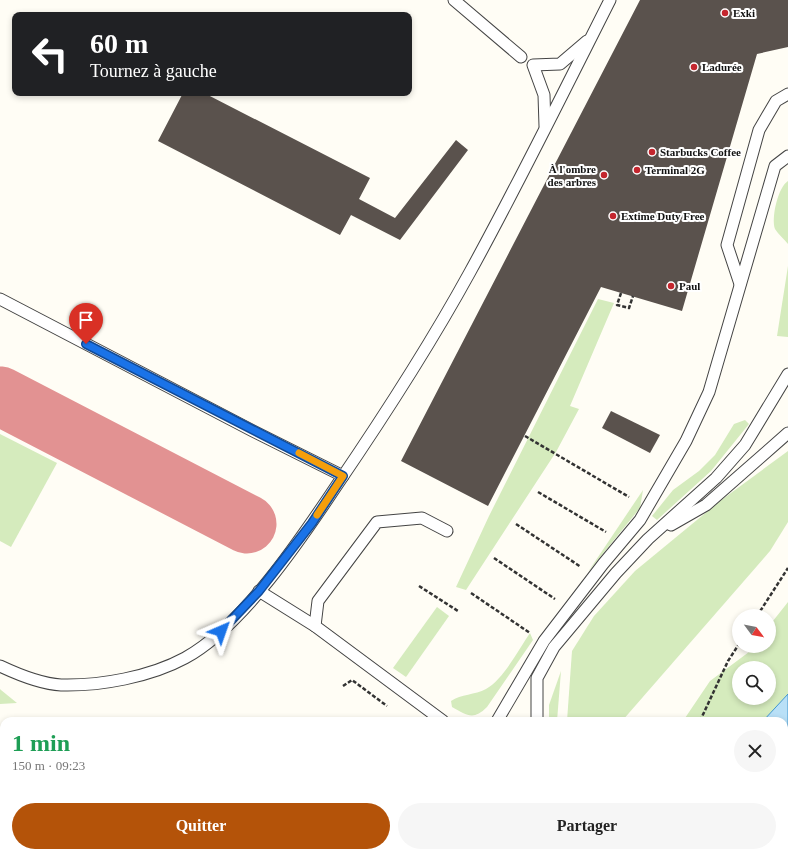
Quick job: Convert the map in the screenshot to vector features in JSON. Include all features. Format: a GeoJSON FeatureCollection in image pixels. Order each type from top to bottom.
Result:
{"type":"FeatureCollection","features":[{"type":"Feature","properties":{"kind":"lane"},"geometry":{"type":"LineString","coordinates":[[454,0],[521,57]]}},
{"type":"Feature","properties":{"kind":"lane"},"geometry":{"type":"LineString","coordinates":[[0,666],[16,674],[59,685],[104,682],[145,675],[186,658],[221,631],[259,591],[312,523],[405,383],[470,273],[610,0]]}},
{"type":"Feature","properties":{"kind":"lane"},"geometry":{"type":"LineString","coordinates":[[546,127],[544,95],[533,64],[560,64],[591,38]]}},
{"type":"Feature","properties":{"kind":"lane"},"geometry":{"type":"LineString","coordinates":[[740,284],[727,245],[759,130],[776,101],[788,94]]}},
{"type":"Feature","properties":{"kind":"lane"},"geometry":{"type":"LineString","coordinates":[[499,717],[544,641],[603,564],[640,520],[686,441],[709,392],[726,340],[740,284],[775,166],[788,156]]}},
{"type":"Feature","properties":{"kind":"lane"},"geometry":{"type":"LineString","coordinates":[[0,298],[343,476]]}},
{"type":"Feature","properties":{"kind":"lane"},"geometry":{"type":"LineString","coordinates":[[537,717],[537,678],[554,647],[616,573],[648,539],[716,478],[745,445],[788,374]]}},
{"type":"Feature","properties":{"kind":"lane"},"geometry":{"type":"LineString","coordinates":[[648,539],[706,505],[788,433]]}},
{"type":"Feature","properties":{"kind":"lane"},"geometry":{"type":"LineString","coordinates":[[315,626],[318,601],[377,522],[422,518],[447,531]]}},
{"type":"Feature","properties":{"kind":"lane"},"geometry":{"type":"LineString","coordinates":[[259,591],[315,626],[438,717]]}},
{"type":"Feature","properties":{"kind":"path"},"geometry":{"type":"LineString","coordinates":[[621,293],[617,305],[629,308],[633,296]]}},
{"type":"Feature","properties":{"kind":"path"},"geometry":{"type":"LineString","coordinates":[[525,436],[629,497]]}},
{"type":"Feature","properties":{"kind":"path"},"geometry":{"type":"LineString","coordinates":[[538,492],[606,532]]}},
{"type":"Feature","properties":{"kind":"path"},"geometry":{"type":"LineString","coordinates":[[516,524],[583,568]]}},
{"type":"Feature","properties":{"kind":"path"},"geometry":{"type":"LineString","coordinates":[[494,558],[559,603]]}},
{"type":"Feature","properties":{"kind":"path"},"geometry":{"type":"LineString","coordinates":[[762,609],[788,568]]}},
{"type":"Feature","properties":{"kind":"path"},"geometry":{"type":"LineString","coordinates":[[419,586],[458,611]]}},
{"type":"Feature","properties":{"kind":"path"},"geometry":{"type":"LineString","coordinates":[[471,592],[544,641]]}},
{"type":"Feature","properties":{"kind":"path"},"geometry":{"type":"LineString","coordinates":[[702,717],[733,653]]}},
{"type":"Feature","properties":{"kind":"path"},"geometry":{"type":"LineString","coordinates":[[343,686],[352,680],[387,706]]}},
{"type":"Feature","properties":{"kind":"green space"},"geometry":{"type":"Polygon","coordinates":[[[788,181],[788,244],[775,229],[774,218],[778,196],[784,184],[788,181]]]}},
{"type":"Feature","properties":{"kind":"green space"},"geometry":{"type":"Polygon","coordinates":[[[788,266],[788,337],[777,336],[788,266]]]}},
{"type":"Feature","properties":{"kind":"green space"},"geometry":{"type":"Polygon","coordinates":[[[598,299],[614,303],[570,406],[579,409],[556,452],[466,590],[456,587],[489,516],[598,299]]]}},
{"type":"Feature","properties":{"kind":"green space"},"geometry":{"type":"Polygon","coordinates":[[[745,420],[749,424],[711,471],[657,520],[652,516],[673,490],[699,471],[715,455],[734,424],[745,420]]]}},
{"type":"Feature","properties":{"kind":"green space"},"geometry":{"type":"Polygon","coordinates":[[[0,434],[57,463],[11,547],[0,541],[0,434]]]}},
{"type":"Feature","properties":{"kind":"green space"},"geometry":{"type":"Polygon","coordinates":[[[788,451],[788,522],[770,551],[625,717],[567,717],[572,651],[594,616],[635,571],[720,501],[788,451]]]}},
{"type":"Feature","properties":{"kind":"green space"},"geometry":{"type":"Polygon","coordinates":[[[643,490],[640,508],[588,572],[643,490]]]}},
{"type":"Feature","properties":{"kind":"green space"},"geometry":{"type":"Polygon","coordinates":[[[788,602],[788,694],[767,717],[686,717],[710,681],[732,665],[732,705],[776,705],[776,661],[737,661],[748,653],[776,653],[776,617],[788,602]]]}},
{"type":"Feature","properties":{"kind":"green space"},"geometry":{"type":"Polygon","coordinates":[[[437,607],[449,616],[406,677],[393,668],[437,607]]]}},
{"type":"Feature","properties":{"kind":"green space"},"geometry":{"type":"Polygon","coordinates":[[[530,633],[533,640],[487,707],[478,714],[470,715],[452,707],[451,701],[482,691],[492,685],[504,672],[530,633]]]}},
{"type":"Feature","properties":{"kind":"green space"},"geometry":{"type":"Polygon","coordinates":[[[561,671],[557,717],[549,717],[549,705],[561,671]]]}},
{"type":"Feature","properties":{"kind":"green space"},"geometry":{"type":"Polygon","coordinates":[[[0,689],[1,690],[17,703],[0,704],[0,689]]]}},
{"type":"Feature","properties":{"kind":"water"},"geometry":{"type":"Polygon","coordinates":[[[788,694],[788,717],[767,717],[788,694]]]}},
{"type":"Feature","properties":{"kind":"building","name":"Terminal 2G"},"geometry":{"type":"Polygon","coordinates":[[[640,0],[788,0],[788,47],[757,54],[682,311],[601,287],[488,506],[401,461],[640,0]]]}},
{"type":"Feature","properties":{"kind":"building"},"geometry":{"type":"Polygon","coordinates":[[[181,96],[210,96],[370,178],[359,199],[395,218],[456,140],[468,150],[400,240],[351,215],[340,235],[158,141],[181,96]]]}},
{"type":"Feature","properties":{"kind":"building"},"geometry":{"type":"Polygon","coordinates":[[[611,411],[660,435],[650,453],[602,428],[611,411]]]}},
{"type":"Feature","properties":{"kind":"taxiway"},"geometry":{"type":"LineString","coordinates":[[0,396],[247,524]]}},
{"type":"Feature","properties":{"kind":"slow traffic"},"geometry":{"type":"LineString","coordinates":[[299,453],[343,476],[317,515]]}},
{"type":"Feature","properties":{"kind":"place","name":"Exki"},"geometry":{"type":"Point","coordinates":[725,13]}},
{"type":"Feature","properties":{"kind":"place","name":"Ladurée"},"geometry":{"type":"Point","coordinates":[694,67]}},
{"type":"Feature","properties":{"kind":"place","name":"Starbucks Coffee"},"geometry":{"type":"Point","coordinates":[652,152]}},
{"type":"Feature","properties":{"kind":"place","name":"Terminal 2G"},"geometry":{"type":"Point","coordinates":[637,170]}},
{"type":"Feature","properties":{"kind":"place","name":"À l'ombre des arbres"},"geometry":{"type":"Point","coordinates":[604,175]}},
{"type":"Feature","properties":{"kind":"place","name":"Extime Duty Free"},"geometry":{"type":"Point","coordinates":[613,216]}},
{"type":"Feature","properties":{"kind":"place","name":"Paul"},"geometry":{"type":"Point","coordinates":[671,286]}},
{"type":"Feature","properties":{"kind":"route"},"geometry":{"type":"LineString","coordinates":[[86,344],[343,476],[312,523],[259,591],[221,631]]}}]}
